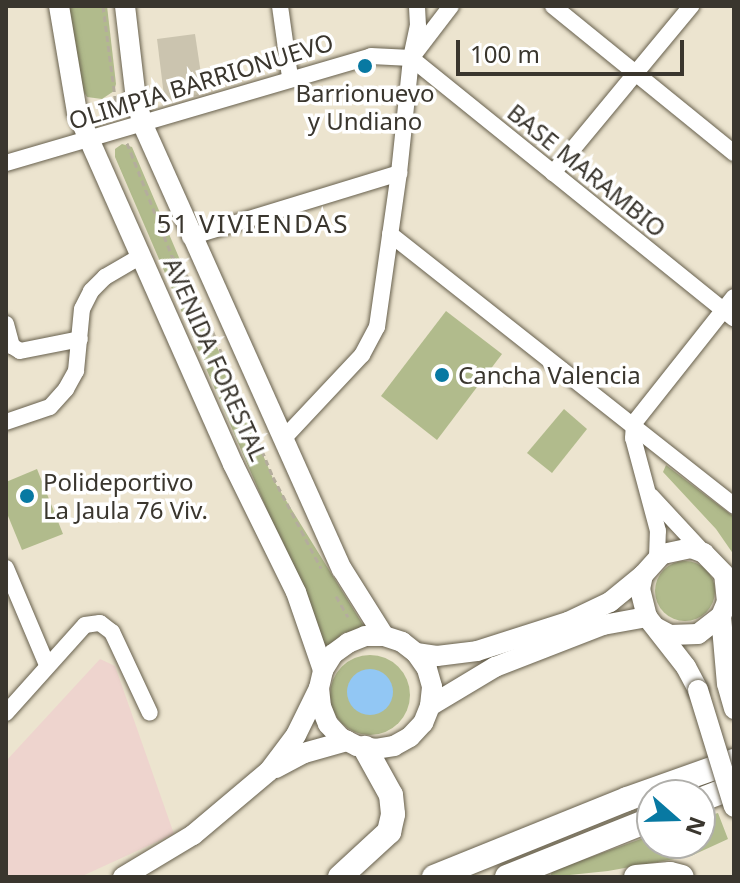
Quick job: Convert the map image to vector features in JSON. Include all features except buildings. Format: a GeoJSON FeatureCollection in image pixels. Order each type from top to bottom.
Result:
{"type":"FeatureCollection","features":[{"type":"Feature","properties":{"kind":"highway"},"geometry":{"type":"LineString","coordinates":[[340,877],[389,832],[393,814],[391,795],[356,744]]}},
{"type":"Feature","properties":{"kind":"highway"},"geometry":{"type":"LineString","coordinates":[[434,877],[627,799],[734,761]]}},
{"type":"Feature","properties":{"kind":"highway"},"geometry":{"type":"LineString","coordinates":[[507,877],[636,825]]}},
{"type":"Feature","properties":{"kind":"highway"},"geometry":{"type":"LineString","coordinates":[[636,877],[670,874],[682,877]]}},
{"type":"Feature","properties":{"kind":"main road","name":"AVENIDA FORESTAL"},"geometry":{"type":"LineString","coordinates":[[59,6],[77,112],[233,464],[296,592],[321,679]]}},
{"type":"Feature","properties":{"kind":"main road","name":"AVENIDA FORESTAL"},"geometry":{"type":"LineString","coordinates":[[125,6],[136,100],[143,125],[190,237],[284,438],[334,573],[384,636]]}},
{"type":"Feature","properties":{"kind":"main road"},"geometry":{"type":"LineString","coordinates":[[416,653],[437,656],[477,651],[568,622],[610,602],[643,575],[657,557],[676,549],[704,553],[729,577],[727,602],[721,616],[727,684],[734,709]]}},
{"type":"Feature","properties":{"kind":"main road"},"geometry":{"type":"LineString","coordinates":[[643,575],[641,604],[698,690],[734,807]]}},
{"type":"Feature","properties":{"kind":"main road"},"geometry":{"type":"LineString","coordinates":[[430,706],[495,667],[603,625],[652,622],[670,635],[698,634],[721,616]]}},
{"type":"Feature","properties":{"kind":"main road"},"geometry":{"type":"LineString","coordinates":[[123,877],[193,835],[269,771],[304,753],[356,744],[394,746],[410,737],[423,723],[430,706],[432,687],[427,669],[416,653],[402,642],[384,636],[365,636],[333,654],[296,735],[269,771]]}},
{"type":"Feature","properties":{"kind":"main road"},"geometry":{"type":"LineString","coordinates":[[321,679],[321,707],[328,724],[356,744]]}},
{"type":"Feature","properties":{"kind":"street"},"geometry":{"type":"LineString","coordinates":[[280,6],[290,77]]}},
{"type":"Feature","properties":{"kind":"street"},"geometry":{"type":"LineString","coordinates":[[284,438],[362,355],[377,327],[399,173],[411,58],[418,26],[417,6]]}},
{"type":"Feature","properties":{"kind":"street"},"geometry":{"type":"LineString","coordinates":[[411,58],[451,6]]}},
{"type":"Feature","properties":{"kind":"street"},"geometry":{"type":"LineString","coordinates":[[553,6],[734,153]]}},
{"type":"Feature","properties":{"kind":"street"},"geometry":{"type":"LineString","coordinates":[[553,173],[691,6]]}},
{"type":"Feature","properties":{"kind":"street","name":"OLIMPIA BARRIONUEVO"},"geometry":{"type":"LineString","coordinates":[[6,163],[143,125],[290,77],[371,56],[411,58]]}},
{"type":"Feature","properties":{"kind":"street","name":"BASE MARAMBIO"},"geometry":{"type":"LineString","coordinates":[[411,58],[728,315]]}},
{"type":"Feature","properties":{"kind":"street"},"geometry":{"type":"LineString","coordinates":[[190,237],[399,173]]}},
{"type":"Feature","properties":{"kind":"street"},"geometry":{"type":"LineString","coordinates":[[390,234],[634,423],[734,506]]}},
{"type":"Feature","properties":{"kind":"street"},"geometry":{"type":"LineString","coordinates":[[6,422],[50,407],[58,398],[76,371],[82,309],[91,291],[105,277],[141,256]]}},
{"type":"Feature","properties":{"kind":"street"},"geometry":{"type":"LineString","coordinates":[[657,557],[658,531],[633,438],[634,423],[728,315],[734,297]]}},
{"type":"Feature","properties":{"kind":"street"},"geometry":{"type":"LineString","coordinates":[[6,324],[12,346],[20,351],[80,339]]}},
{"type":"Feature","properties":{"kind":"street"},"geometry":{"type":"LineString","coordinates":[[651,496],[704,553]]}},
{"type":"Feature","properties":{"kind":"street"},"geometry":{"type":"LineString","coordinates":[[6,568],[47,665]]}},
{"type":"Feature","properties":{"kind":"street"},"geometry":{"type":"LineString","coordinates":[[6,713],[85,625],[100,623],[112,632],[150,713]]}},
{"type":"Feature","properties":{"kind":"path"},"geometry":{"type":"LineString","coordinates":[[103,6],[112,88],[123,131],[172,256],[193,284],[273,477],[334,573]]}},
{"type":"Feature","properties":{"kind":"path"},"geometry":{"type":"LineString","coordinates":[[333,590],[348,617]]}},
{"type":"Feature","properties":{"kind":"shaded area"},"geometry":{"type":"Polygon","coordinates":[[[100,659],[115,666],[174,834],[80,877],[6,877],[6,761],[100,659]]]}},
{"type":"Feature","properties":{"kind":"green space"},"geometry":{"type":"Polygon","coordinates":[[[69,6],[107,6],[116,84],[114,91],[102,99],[87,97],[79,84],[69,6]]]}},
{"type":"Feature","properties":{"kind":"green space"},"geometry":{"type":"Polygon","coordinates":[[[122,144],[132,147],[274,481],[365,628],[343,633],[327,649],[115,157],[115,149],[122,144]]]}},
{"type":"Feature","properties":{"kind":"green space","name":"Cancha Valencia"},"geometry":{"type":"Polygon","coordinates":[[[446,311],[502,354],[437,440],[381,396],[446,311]]]}},
{"type":"Feature","properties":{"kind":"green space"},"geometry":{"type":"Polygon","coordinates":[[[564,409],[587,429],[552,473],[527,453],[564,409]]]}},
{"type":"Feature","properties":{"kind":"green space"},"geometry":{"type":"Polygon","coordinates":[[[666,465],[734,517],[734,555],[716,529],[663,472],[666,465]]]}},
{"type":"Feature","properties":{"kind":"green space","name":"Polideportivo La Jaula 76 Viv."},"geometry":{"type":"Polygon","coordinates":[[[37,469],[63,534],[22,550],[6,511],[6,482],[37,469]]]}},
{"type":"Feature","properties":{"kind":"green space"},"geometry":{"type":"Polygon","coordinates":[[[685,561],[697,563],[706,570],[713,579],[713,603],[706,612],[697,619],[685,621],[673,619],[664,612],[657,603],[655,591],[657,579],[664,570],[673,563],[685,561]]]}},
{"type":"Feature","properties":{"kind":"green space"},"geometry":{"type":"Polygon","coordinates":[[[370,655],[385,658],[398,667],[407,680],[410,695],[407,710],[398,723],[385,732],[370,735],[355,732],[342,723],[333,710],[330,695],[333,680],[342,667],[355,658],[370,655]]]}},
{"type":"Feature","properties":{"kind":"green space"},"geometry":{"type":"Polygon","coordinates":[[[716,814],[728,839],[716,845],[716,814]]]}},
{"type":"Feature","properties":{"kind":"green space"},"geometry":{"type":"Polygon","coordinates":[[[636,841],[636,859],[674,859],[550,877],[552,871],[636,841]]]}},
{"type":"Feature","properties":{"kind":"water"},"geometry":{"type":"Polygon","coordinates":[[[370,669],[386,676],[393,692],[386,708],[370,715],[354,708],[347,692],[354,676],[370,669]]]}},
{"type":"Feature","properties":{"kind":"place","name":"Barrionuevo y Undiano"},"geometry":{"type":"Point","coordinates":[365,66]}},
{"type":"Feature","properties":{"kind":"place","name":"Cancha Valencia"},"geometry":{"type":"Point","coordinates":[442,375]}},
{"type":"Feature","properties":{"kind":"place","name":"Polideportivo La Jaula 76 Viv."},"geometry":{"type":"Point","coordinates":[27,496]}},
{"type":"Feature","properties":{"kind":"district","name":"51 VIVIENDAS"},"geometry":{"type":"Point","coordinates":[253,224]}}]}
